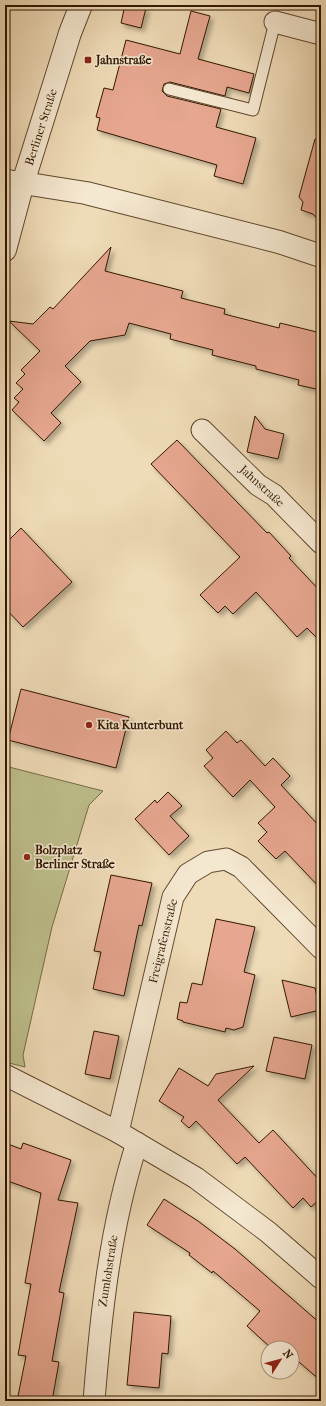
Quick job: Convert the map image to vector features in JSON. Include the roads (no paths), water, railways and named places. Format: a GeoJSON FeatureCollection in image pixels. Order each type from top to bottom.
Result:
{"type":"FeatureCollection","features":[{"type":"Feature","properties":{"kind":"street","name":"Berliner Straße"},"geometry":{"type":"LineString","coordinates":[[5,250],[14,182],[81,5]]}},
{"type":"Feature","properties":{"kind":"street"},"geometry":{"type":"LineString","coordinates":[[275,22],[321,34]]}},
{"type":"Feature","properties":{"kind":"street"},"geometry":{"type":"LineString","coordinates":[[14,182],[94,195],[279,242],[321,256]]}},
{"type":"Feature","properties":{"kind":"street","name":"Jahnstraße"},"geometry":{"type":"LineString","coordinates":[[202,430],[258,485],[274,495],[321,543]]}},
{"type":"Feature","properties":{"kind":"street","name":"Freigrafenstraße"},"geometry":{"type":"LineString","coordinates":[[118,1132],[173,897],[188,874],[208,862],[226,859],[241,867],[321,948]]}},
{"type":"Feature","properties":{"kind":"street"},"geometry":{"type":"LineString","coordinates":[[5,1075],[118,1132],[196,1178],[268,1232],[321,1278]]}},
{"type":"Feature","properties":{"kind":"street","name":"Zumlohstraße"},"geometry":{"type":"LineString","coordinates":[[94,1401],[100,1325],[110,1254],[124,1182],[137,1143]]}},
{"type":"Feature","properties":{"kind":"lane"},"geometry":{"type":"LineString","coordinates":[[168,88],[253,110],[275,22]]}},
{"type":"Feature","properties":{"kind":"place","name":"Jahnstraße"},"geometry":{"type":"Point","coordinates":[88,60]}},
{"type":"Feature","properties":{"kind":"place","name":"Kita Kunterbunt"},"geometry":{"type":"Point","coordinates":[89,725]}},
{"type":"Feature","properties":{"kind":"place","name":"Bolzplatz Berliner Straße"},"geometry":{"type":"Point","coordinates":[27,857]}}]}
